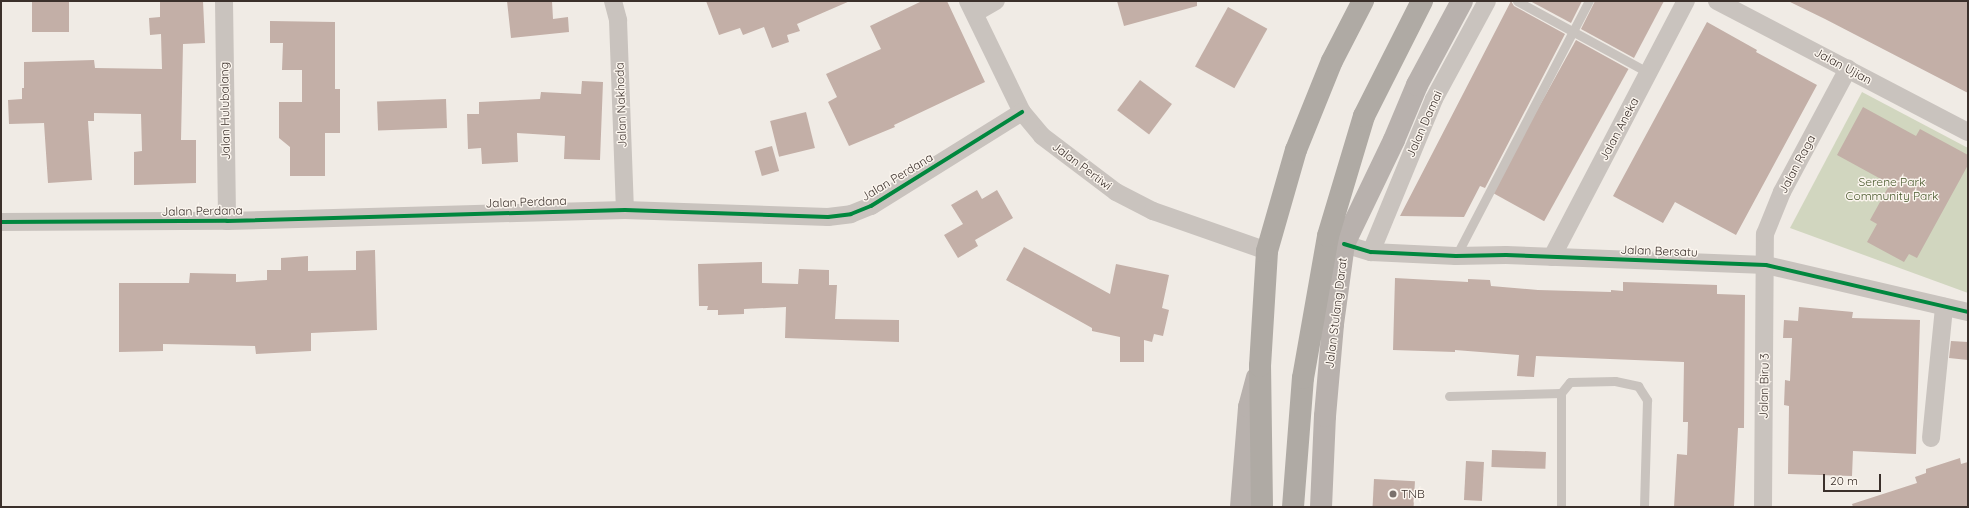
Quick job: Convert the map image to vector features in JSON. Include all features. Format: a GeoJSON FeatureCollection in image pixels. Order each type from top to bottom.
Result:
{"type":"FeatureCollection","features":[{"type":"Feature","properties":{"kind":"highway"},"geometry":{"type":"LineString","coordinates":[[1262,507],[1260,366],[1266,252],[1296,150],[1332,61],[1363,1]]}},
{"type":"Feature","properties":{"kind":"highway"},"geometry":{"type":"LineString","coordinates":[[1292,507],[1303,378],[1328,236],[1364,116],[1422,1]]}},
{"type":"Feature","properties":{"kind":"main road","name":"Jalan Stulang Darat"},"geometry":{"type":"LineString","coordinates":[[1321,507],[1326,401],[1336,303],[1344,244],[1394,140],[1417,85],[1462,1]]}},
{"type":"Feature","properties":{"kind":"main road"},"geometry":{"type":"LineString","coordinates":[[1241,507],[1249,407],[1260,366]]}},
{"type":"Feature","properties":{"kind":"street","name":"Jalan Hulubalang"},"geometry":{"type":"LineString","coordinates":[[224,1],[227,221]]}},
{"type":"Feature","properties":{"kind":"street","name":"Jalan Nakhoda"},"geometry":{"type":"LineString","coordinates":[[613,1],[618,20],[625,210]]}},
{"type":"Feature","properties":{"kind":"street"},"geometry":{"type":"LineString","coordinates":[[971,7],[996,1]]}},
{"type":"Feature","properties":{"kind":"street","name":"Jalan Damai"},"geometry":{"type":"LineString","coordinates":[[1372,252],[1434,100],[1487,1]]}},
{"type":"Feature","properties":{"kind":"street","name":"Jalan Aneka"},"geometry":{"type":"LineString","coordinates":[[1552,257],[1686,1]]}},
{"type":"Feature","properties":{"kind":"street","name":"Jalan Ujian"},"geometry":{"type":"LineString","coordinates":[[1717,1],[1968,132]]}},
{"type":"Feature","properties":{"kind":"street","name":"Jalan Pertiwi"},"geometry":{"type":"LineString","coordinates":[[971,7],[1022,112],[1042,136],[1116,192],[1153,211],[1266,252]]}},
{"type":"Feature","properties":{"kind":"street","name":"Jalan Raga"},"geometry":{"type":"LineString","coordinates":[[1766,265],[1766,234],[1771,216],[1782,192],[1848,69]]}},
{"type":"Feature","properties":{"kind":"street","name":"Jalan Perdana"},"geometry":{"type":"LineString","coordinates":[[1,222],[227,221],[625,210],[828,217],[851,214],[871,206],[1022,112]]}},
{"type":"Feature","properties":{"kind":"street","name":"Jalan Bersatu"},"geometry":{"type":"LineString","coordinates":[[1344,244],[1372,252],[1456,256],[1552,257],[1766,265],[1968,312]]}},
{"type":"Feature","properties":{"kind":"street","name":"Jalan Biru 3"},"geometry":{"type":"LineString","coordinates":[[1763,507],[1766,265]]}},
{"type":"Feature","properties":{"kind":"street"},"geometry":{"type":"LineString","coordinates":[[1931,438],[1944,307]]}},
{"type":"Feature","properties":{"kind":"lane"},"geometry":{"type":"LineString","coordinates":[[1518,1],[1649,73]]}},
{"type":"Feature","properties":{"kind":"lane"},"geometry":{"type":"LineString","coordinates":[[1456,256],[1588,1]]}},
{"type":"Feature","properties":{"kind":"lane"},"geometry":{"type":"LineString","coordinates":[[1561,507],[1561,393],[1570,382],[1615,381],[1638,386],[1647,400],[1644,507]]}},
{"type":"Feature","properties":{"kind":"lane"},"geometry":{"type":"LineString","coordinates":[[1449,396],[1561,393]]}},
{"type":"Feature","properties":{"kind":"green space","name":"Serene Park Community Park"},"geometry":{"type":"Polygon","coordinates":[[[1862,92],[1968,148],[1968,293],[1790,228],[1862,92]]]}},
{"type":"Feature","properties":{"kind":"building"},"geometry":{"type":"Polygon","coordinates":[[[32,1],[69,1],[69,32],[32,32],[32,1]]]}},
{"type":"Feature","properties":{"kind":"building"},"geometry":{"type":"Polygon","coordinates":[[[160,1],[203,1],[205,43],[183,44],[181,140],[196,140],[196,183],[134,185],[134,152],[142,151],[141,114],[94,113],[94,121],[88,121],[92,180],[48,183],[44,123],[9,124],[8,100],[22,99],[22,88],[24,88],[24,62],[94,60],[95,68],[162,69],[161,34],[150,35],[149,18],[160,17],[160,1]]]}},
{"type":"Feature","properties":{"kind":"building"},"geometry":{"type":"Polygon","coordinates":[[[507,1],[552,1],[553,19],[568,17],[569,32],[511,38],[507,1]]]}},
{"type":"Feature","properties":{"kind":"building"},"geometry":{"type":"Polygon","coordinates":[[[706,1],[850,1],[797,24],[800,31],[787,35],[789,42],[772,48],[764,27],[743,35],[740,28],[719,35],[706,1]]]}},
{"type":"Feature","properties":{"kind":"building"},"geometry":{"type":"Polygon","coordinates":[[[922,1],[947,1],[985,82],[894,125],[895,127],[849,146],[828,102],[837,97],[826,74],[881,49],[870,26],[922,1]]]}},
{"type":"Feature","properties":{"kind":"building"},"geometry":{"type":"Polygon","coordinates":[[[1117,1],[1197,1],[1197,6],[1124,26],[1117,1]]]}},
{"type":"Feature","properties":{"kind":"building"},"geometry":{"type":"Polygon","coordinates":[[[1511,1],[1514,6],[1565,34],[1485,188],[1480,186],[1464,217],[1400,216],[1511,1]]]}},
{"type":"Feature","properties":{"kind":"building"},"geometry":{"type":"Polygon","coordinates":[[[1530,1],[1582,1],[1571,23],[1530,1]]]}},
{"type":"Feature","properties":{"kind":"building"},"geometry":{"type":"Polygon","coordinates":[[[1595,1],[1664,1],[1634,58],[1581,29],[1595,1]]]}},
{"type":"Feature","properties":{"kind":"building"},"geometry":{"type":"Polygon","coordinates":[[[1788,1],[1968,1],[1968,93],[1825,19],[1788,1]]]}},
{"type":"Feature","properties":{"kind":"building"},"geometry":{"type":"Polygon","coordinates":[[[1228,7],[1267,29],[1234,88],[1195,66],[1228,7]]]}},
{"type":"Feature","properties":{"kind":"building"},"geometry":{"type":"Polygon","coordinates":[[[270,21],[335,22],[335,89],[340,89],[340,133],[325,133],[325,176],[290,176],[290,147],[279,138],[279,102],[302,102],[302,70],[282,70],[283,43],[270,43],[270,21]]]}},
{"type":"Feature","properties":{"kind":"building"},"geometry":{"type":"Polygon","coordinates":[[[1707,22],[1757,50],[1756,52],[1817,85],[1736,235],[1675,202],[1663,223],[1613,196],[1707,22]]]}},
{"type":"Feature","properties":{"kind":"building"},"geometry":{"type":"Polygon","coordinates":[[[1576,40],[1628,69],[1544,221],[1492,192],[1576,40]]]}},
{"type":"Feature","properties":{"kind":"building"},"geometry":{"type":"Polygon","coordinates":[[[1140,80],[1172,104],[1149,134],[1117,110],[1140,80]]]}},
{"type":"Feature","properties":{"kind":"building"},"geometry":{"type":"Polygon","coordinates":[[[582,81],[603,82],[600,160],[564,159],[565,136],[517,133],[518,162],[482,164],[481,148],[468,149],[467,114],[479,114],[479,102],[540,99],[541,92],[581,94],[582,81]]]}},
{"type":"Feature","properties":{"kind":"building"},"geometry":{"type":"Polygon","coordinates":[[[446,99],[447,128],[378,130],[377,101],[446,99]]]}},
{"type":"Feature","properties":{"kind":"building"},"geometry":{"type":"Polygon","coordinates":[[[1863,107],[1916,136],[1920,129],[1968,155],[1968,165],[1917,258],[1909,254],[1904,262],[1867,242],[1877,224],[1870,220],[1890,184],[1837,155],[1863,107]]]}},
{"type":"Feature","properties":{"kind":"building"},"geometry":{"type":"Polygon","coordinates":[[[806,112],[815,148],[779,157],[770,121],[806,112]]]}},
{"type":"Feature","properties":{"kind":"building"},"geometry":{"type":"Polygon","coordinates":[[[772,146],[779,171],[762,176],[755,151],[772,146]]]}},
{"type":"Feature","properties":{"kind":"building"},"geometry":{"type":"Polygon","coordinates":[[[977,190],[982,199],[997,190],[1013,218],[975,240],[978,246],[958,258],[944,235],[963,224],[951,205],[977,190]]]}},
{"type":"Feature","properties":{"kind":"building"},"geometry":{"type":"Polygon","coordinates":[[[1024,247],[1110,294],[1116,264],[1169,275],[1162,308],[1169,310],[1163,336],[1154,334],[1152,342],[1144,340],[1144,362],[1120,362],[1120,337],[1092,331],[1092,328],[1006,280],[1024,247]]]}},
{"type":"Feature","properties":{"kind":"building"},"geometry":{"type":"Polygon","coordinates":[[[375,250],[377,330],[311,333],[311,351],[256,354],[255,346],[163,344],[163,351],[119,352],[119,283],[189,283],[190,273],[236,274],[236,282],[267,280],[267,270],[281,270],[281,258],[308,256],[308,271],[356,270],[356,251],[375,250]]]}},
{"type":"Feature","properties":{"kind":"building"},"geometry":{"type":"Polygon","coordinates":[[[762,262],[762,283],[798,284],[799,269],[829,270],[829,285],[837,285],[835,319],[899,320],[899,342],[785,338],[786,307],[744,309],[744,314],[718,315],[718,310],[707,310],[708,306],[699,306],[698,264],[762,262]]]}},
{"type":"Feature","properties":{"kind":"building"},"geometry":{"type":"Polygon","coordinates":[[[1395,278],[1468,282],[1468,279],[1490,280],[1491,286],[1538,290],[1611,292],[1611,290],[1623,291],[1623,282],[1717,285],[1717,294],[1745,295],[1744,428],[1738,428],[1734,506],[1674,507],[1677,454],[1687,455],[1688,422],[1683,422],[1684,362],[1536,356],[1534,377],[1517,376],[1519,355],[1455,350],[1455,352],[1393,350],[1395,278]]]}},
{"type":"Feature","properties":{"kind":"building"},"geometry":{"type":"Polygon","coordinates":[[[1799,307],[1853,312],[1852,318],[1920,320],[1916,454],[1853,451],[1852,476],[1788,474],[1789,406],[1784,405],[1785,380],[1790,381],[1792,338],[1783,338],[1784,320],[1798,321],[1799,307]]]}},
{"type":"Feature","properties":{"kind":"building"},"geometry":{"type":"Polygon","coordinates":[[[1951,341],[1968,342],[1968,360],[1949,358],[1951,341]]]}},
{"type":"Feature","properties":{"kind":"building"},"geometry":{"type":"Polygon","coordinates":[[[1492,450],[1546,452],[1545,469],[1491,467],[1492,450]]]}},
{"type":"Feature","properties":{"kind":"building"},"geometry":{"type":"Polygon","coordinates":[[[1960,458],[1961,464],[1968,462],[1968,507],[1853,507],[1852,504],[1917,483],[1915,477],[1926,473],[1926,469],[1960,458]]]}},
{"type":"Feature","properties":{"kind":"building"},"geometry":{"type":"Polygon","coordinates":[[[1466,461],[1484,462],[1482,501],[1464,500],[1466,461]]]}},
{"type":"Feature","properties":{"kind":"building","name":"TNB"},"geometry":{"type":"Polygon","coordinates":[[[1374,479],[1415,481],[1414,507],[1373,507],[1374,479]]]}},
{"type":"Feature","properties":{"kind":"cycle path"},"geometry":{"type":"LineString","coordinates":[[1,222],[227,221],[625,210],[828,217],[851,214],[871,206],[1022,112]]}},
{"type":"Feature","properties":{"kind":"cycle path"},"geometry":{"type":"LineString","coordinates":[[1344,244],[1371,252],[1456,256],[1506,255],[1766,265],[1968,312]]}},
{"type":"Feature","properties":{"kind":"place","name":"TNB"},"geometry":{"type":"Point","coordinates":[1393,494]}}]}
